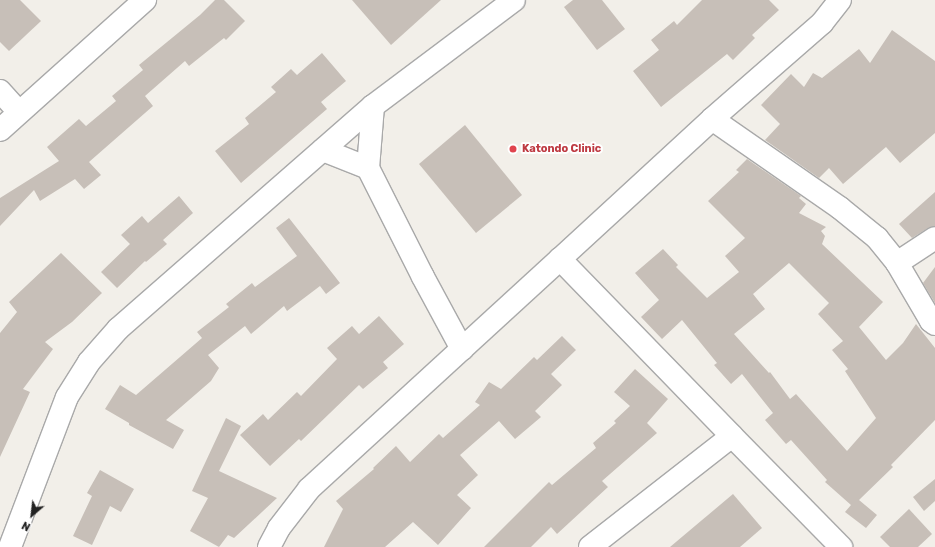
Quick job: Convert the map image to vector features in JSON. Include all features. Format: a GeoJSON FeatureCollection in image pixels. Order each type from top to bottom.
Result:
{"type":"FeatureCollection","features":[{"type":"Feature","properties":{"kind":"street"},"geometry":{"type":"LineString","coordinates":[[0,130],[145,0]]}},
{"type":"Feature","properties":{"kind":"street"},"geometry":{"type":"LineString","coordinates":[[10,547],[67,397],[89,362],[118,329],[373,106],[514,0]]}},
{"type":"Feature","properties":{"kind":"street"},"geometry":{"type":"LineString","coordinates":[[269,547],[279,528],[309,489],[712,119],[822,22],[840,0]]}},
{"type":"Feature","properties":{"kind":"street"},"geometry":{"type":"LineString","coordinates":[[0,91],[19,112]]}},
{"type":"Feature","properties":{"kind":"street"},"geometry":{"type":"LineString","coordinates":[[373,106],[368,168],[462,350]]}},
{"type":"Feature","properties":{"kind":"street"},"geometry":{"type":"LineString","coordinates":[[712,119],[840,208],[877,238],[897,263],[931,321],[935,324]]}},
{"type":"Feature","properties":{"kind":"street"},"geometry":{"type":"LineString","coordinates":[[323,150],[368,168]]}},
{"type":"Feature","properties":{"kind":"street"},"geometry":{"type":"LineString","coordinates":[[897,263],[935,238]]}},
{"type":"Feature","properties":{"kind":"street"},"geometry":{"type":"LineString","coordinates":[[560,260],[841,547]]}},
{"type":"Feature","properties":{"kind":"street"},"geometry":{"type":"LineString","coordinates":[[590,547],[732,436]]}},
{"type":"Feature","properties":{"kind":"building"},"geometry":{"type":"Polygon","coordinates":[[[0,0],[20,0],[41,21],[9,51],[0,42],[0,0]]]}},
{"type":"Feature","properties":{"kind":"building"},"geometry":{"type":"Polygon","coordinates":[[[215,0],[224,0],[245,21],[226,40],[224,38],[189,66],[185,61],[145,96],[153,106],[89,162],[101,175],[84,189],[75,179],[40,201],[34,190],[0,226],[0,198],[59,161],[47,147],[79,119],[86,126],[116,101],[112,96],[143,70],[139,65],[200,15],[215,0]]]}},
{"type":"Feature","properties":{"kind":"building"},"geometry":{"type":"Polygon","coordinates":[[[352,0],[441,0],[391,45],[352,0]]]}},
{"type":"Feature","properties":{"kind":"building"},"geometry":{"type":"Polygon","coordinates":[[[573,0],[602,0],[625,29],[597,50],[564,7],[573,0]]]}},
{"type":"Feature","properties":{"kind":"building"},"geometry":{"type":"Polygon","coordinates":[[[702,0],[769,0],[779,10],[752,35],[755,38],[733,60],[727,54],[661,107],[633,71],[659,50],[651,40],[674,21],[677,25],[702,0]]]}},
{"type":"Feature","properties":{"kind":"building"},"geometry":{"type":"Polygon","coordinates":[[[892,30],[935,61],[935,133],[900,163],[886,147],[843,184],[829,168],[819,178],[765,140],[780,124],[761,105],[791,74],[804,87],[813,73],[822,78],[859,49],[870,63],[892,30]]]}},
{"type":"Feature","properties":{"kind":"building"},"geometry":{"type":"Polygon","coordinates":[[[322,53],[346,81],[321,102],[327,109],[241,183],[215,151],[249,124],[245,118],[276,92],[271,87],[291,69],[297,75],[322,53]]]}},
{"type":"Feature","properties":{"kind":"building"},"geometry":{"type":"Polygon","coordinates":[[[465,125],[522,195],[476,233],[419,164],[465,125]]]}},
{"type":"Feature","properties":{"kind":"building"},"geometry":{"type":"Polygon","coordinates":[[[747,159],[801,196],[799,198],[806,204],[799,213],[826,227],[821,231],[825,236],[822,244],[883,302],[859,327],[886,360],[903,343],[916,324],[935,348],[935,420],[891,465],[893,467],[859,500],[877,515],[866,528],[845,512],[851,505],[825,482],[827,480],[791,440],[786,444],[765,420],[773,413],[742,374],[731,384],[714,365],[717,363],[682,320],[662,339],[641,317],[659,300],[635,273],[663,249],[678,265],[676,267],[707,298],[739,272],[725,256],[745,238],[708,201],[739,172],[736,170],[747,159]],[[789,263],[753,294],[765,309],[734,334],[769,373],[770,372],[790,399],[796,394],[847,451],[876,418],[845,371],[848,369],[832,350],[843,341],[818,314],[829,303],[789,263]]]}},
{"type":"Feature","properties":{"kind":"building"},"geometry":{"type":"Polygon","coordinates":[[[935,192],[935,226],[928,228],[912,238],[899,224],[935,192]]]}},
{"type":"Feature","properties":{"kind":"building"},"geometry":{"type":"Polygon","coordinates":[[[179,196],[193,213],[163,240],[167,244],[146,262],[145,261],[117,288],[101,272],[130,244],[121,235],[142,216],[148,223],[179,196]]]}},
{"type":"Feature","properties":{"kind":"building"},"geometry":{"type":"Polygon","coordinates":[[[289,218],[340,283],[326,294],[320,286],[287,311],[284,306],[251,334],[245,326],[208,355],[219,368],[211,381],[166,420],[184,430],[173,449],[129,425],[129,423],[105,409],[120,385],[136,395],[202,338],[197,332],[229,307],[226,304],[252,283],[255,287],[297,256],[276,228],[289,218]]]}},
{"type":"Feature","properties":{"kind":"building"},"geometry":{"type":"Polygon","coordinates":[[[61,253],[102,293],[72,322],[45,342],[53,349],[23,389],[30,392],[0,457],[0,333],[17,312],[9,302],[61,253]]]}},
{"type":"Feature","properties":{"kind":"building"},"geometry":{"type":"Polygon","coordinates":[[[935,267],[935,303],[923,283],[935,267]]]}},
{"type":"Feature","properties":{"kind":"building"},"geometry":{"type":"Polygon","coordinates":[[[379,316],[404,344],[383,362],[388,368],[363,389],[359,385],[301,441],[299,439],[270,466],[240,435],[263,414],[268,420],[297,392],[301,396],[337,359],[327,348],[352,326],[359,334],[379,316]]]}},
{"type":"Feature","properties":{"kind":"building"},"geometry":{"type":"Polygon","coordinates":[[[562,336],[576,350],[551,374],[562,385],[535,411],[541,417],[515,439],[499,421],[460,455],[478,475],[457,495],[471,508],[438,545],[413,522],[385,547],[324,547],[343,509],[336,501],[374,469],[373,468],[396,446],[410,462],[439,434],[443,438],[480,405],[475,402],[489,382],[501,389],[534,357],[537,360],[562,336]]]}},
{"type":"Feature","properties":{"kind":"building"},"geometry":{"type":"Polygon","coordinates":[[[635,369],[668,399],[647,423],[657,433],[602,481],[608,487],[557,534],[551,527],[531,547],[484,547],[549,482],[552,485],[596,448],[593,443],[616,423],[614,421],[630,406],[614,392],[635,369]]]}},
{"type":"Feature","properties":{"kind":"building"},"geometry":{"type":"Polygon","coordinates":[[[226,418],[241,426],[219,471],[277,498],[234,538],[228,535],[219,547],[190,531],[208,498],[192,491],[226,418]]]}},
{"type":"Feature","properties":{"kind":"building"},"geometry":{"type":"Polygon","coordinates":[[[100,470],[134,489],[121,512],[110,506],[92,545],[73,536],[92,496],[87,493],[100,470]]]}},
{"type":"Feature","properties":{"kind":"building"},"geometry":{"type":"Polygon","coordinates":[[[935,479],[935,501],[924,511],[913,497],[935,479]]]}},
{"type":"Feature","properties":{"kind":"building"},"geometry":{"type":"Polygon","coordinates":[[[733,494],[762,528],[740,547],[670,547],[733,494]]]}},
{"type":"Feature","properties":{"kind":"building"},"geometry":{"type":"Polygon","coordinates":[[[909,509],[932,534],[918,547],[890,547],[880,537],[909,509]]]}},
{"type":"Feature","properties":{"kind":"place","name":"Katondo Clinic"},"geometry":{"type":"Point","coordinates":[513,149]}}]}
